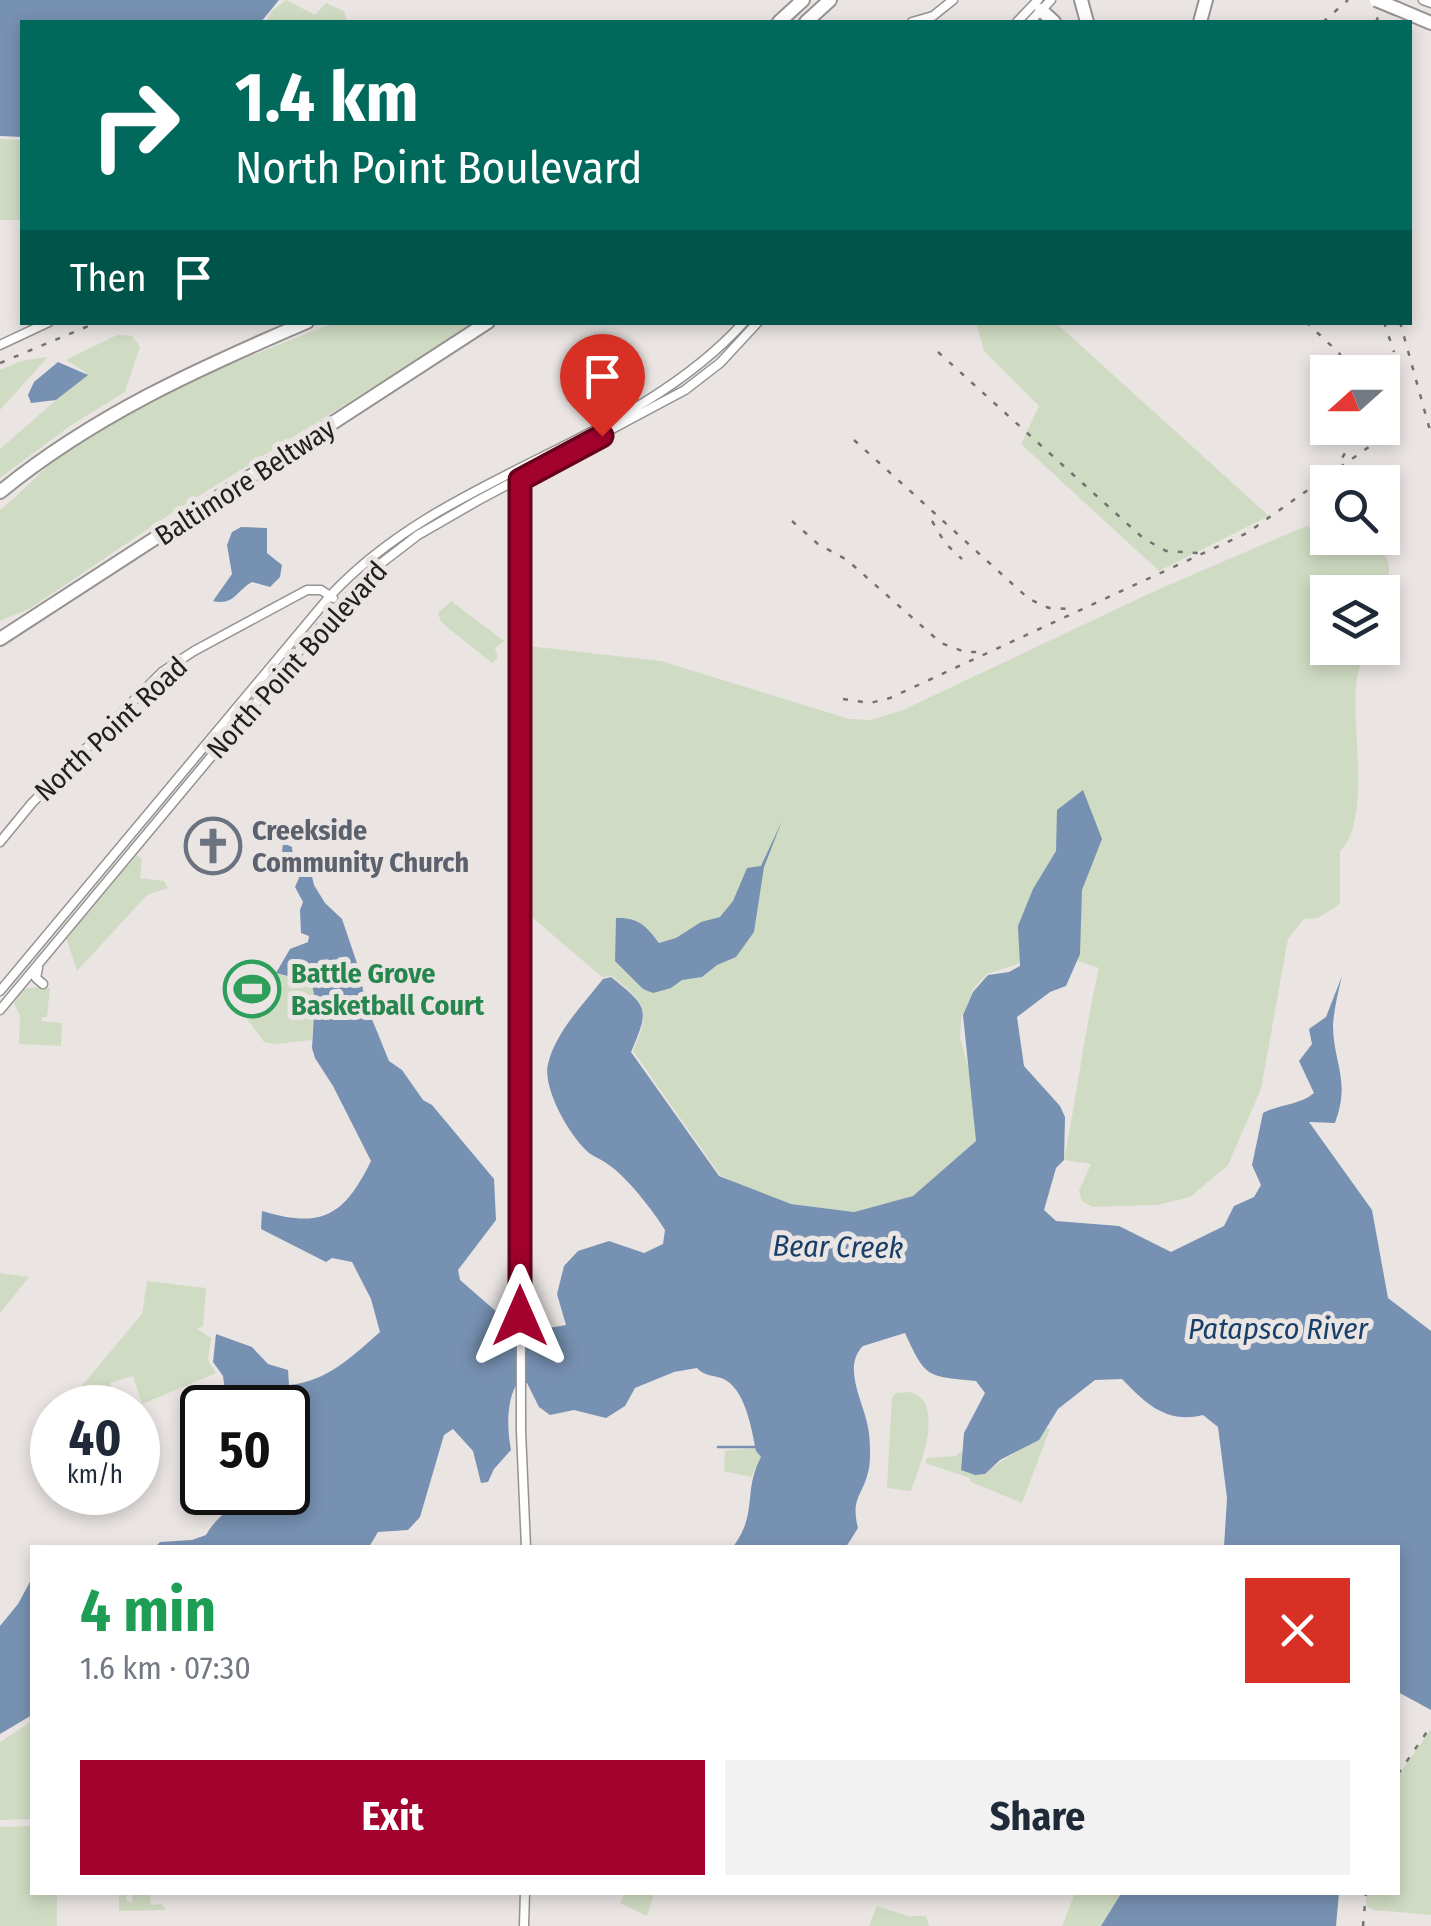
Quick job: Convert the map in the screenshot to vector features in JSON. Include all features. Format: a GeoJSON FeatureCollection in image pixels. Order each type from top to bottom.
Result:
{"type":"FeatureCollection","features":[{"type":"Feature","properties":{"kind":"highway"},"geometry":{"type":"LineString","coordinates":[[782,20],[803,0]]}},
{"type":"Feature","properties":{"kind":"highway"},"geometry":{"type":"LineString","coordinates":[[812,17],[830,0]]}},
{"type":"Feature","properties":{"kind":"highway"},"geometry":{"type":"LineString","coordinates":[[1376,0],[1431,23]]}},
{"type":"Feature","properties":{"kind":"highway"},"geometry":{"type":"LineString","coordinates":[[0,492],[68,441],[144,395],[301,325]]}},
{"type":"Feature","properties":{"kind":"highway","name":"Baltimore Beltway"},"geometry":{"type":"LineString","coordinates":[[0,639],[483,325]]}},
{"type":"Feature","properties":{"kind":"main road"},"geometry":{"type":"LineString","coordinates":[[920,20],[953,0]]}},
{"type":"Feature","properties":{"kind":"main road"},"geometry":{"type":"LineString","coordinates":[[1423,0],[1431,3]]}},
{"type":"Feature","properties":{"kind":"main road"},"geometry":{"type":"LineString","coordinates":[[1018,20],[1039,3]]}},
{"type":"Feature","properties":{"kind":"main road"},"geometry":{"type":"LineString","coordinates":[[0,345],[42,325]]}},
{"type":"Feature","properties":{"kind":"main road","name":"North Point Boulevard"},"geometry":{"type":"LineString","coordinates":[[0,991],[330,596],[361,564],[400,534],[676,384],[717,352],[741,325]]}},
{"type":"Feature","properties":{"kind":"main road","name":"North Point Boulevard"},"geometry":{"type":"LineString","coordinates":[[0,1010],[340,603],[397,550],[498,490],[686,390],[720,363],[755,325]]}},
{"type":"Feature","properties":{"kind":"main road"},"geometry":{"type":"LineString","coordinates":[[686,390],[690,375]]}},
{"type":"Feature","properties":{"kind":"main road"},"geometry":{"type":"LineString","coordinates":[[664,403],[677,390],[676,384]]}},
{"type":"Feature","properties":{"kind":"main road"},"geometry":{"type":"LineString","coordinates":[[622,425],[634,407]]}},
{"type":"Feature","properties":{"kind":"main road"},"geometry":{"type":"LineString","coordinates":[[518,469],[520,1316],[526,1545]]}},
{"type":"Feature","properties":{"kind":"main road"},"geometry":{"type":"LineString","coordinates":[[498,490],[516,492],[520,512]]}},
{"type":"Feature","properties":{"kind":"main road","name":"North Point Road"},"geometry":{"type":"LineString","coordinates":[[0,842],[32,803],[176,662],[307,590],[330,596]]}},
{"type":"Feature","properties":{"kind":"main road"},"geometry":{"type":"LineString","coordinates":[[330,596],[340,603]]}},
{"type":"Feature","properties":{"kind":"main road"},"geometry":{"type":"LineString","coordinates":[[85,889],[94,897]]}},
{"type":"Feature","properties":{"kind":"main road"},"geometry":{"type":"LineString","coordinates":[[40,962],[36,978],[43,984]]}},
{"type":"Feature","properties":{"kind":"main road"},"geometry":{"type":"LineString","coordinates":[[524,1926],[525,1895]]}},
{"type":"Feature","properties":{"kind":"green space"},"geometry":{"type":"Polygon","coordinates":[[[286,0],[315,15],[326,3],[344,11],[346,20],[267,20],[286,0]]]}},
{"type":"Feature","properties":{"kind":"green space"},"geometry":{"type":"Polygon","coordinates":[[[0,139],[20,140],[20,220],[0,220],[0,139]]]}},
{"type":"Feature","properties":{"kind":"green space"},"geometry":{"type":"Polygon","coordinates":[[[328,325],[472,325],[178,509],[29,609],[0,621],[0,510],[47,467],[94,433],[160,396],[328,325]]]}},
{"type":"Feature","properties":{"kind":"green space"},"geometry":{"type":"Polygon","coordinates":[[[977,325],[1058,325],[1269,516],[1159,571],[1021,444],[1039,406],[984,351],[977,325]]]}},
{"type":"Feature","properties":{"kind":"green space"},"geometry":{"type":"Polygon","coordinates":[[[117,335],[132,336],[140,347],[125,392],[70,426],[0,478],[0,449],[87,373],[66,360],[117,335]]]}},
{"type":"Feature","properties":{"kind":"green space"},"geometry":{"type":"Polygon","coordinates":[[[48,357],[0,410],[0,370],[21,361],[48,357]]]}},
{"type":"Feature","properties":{"kind":"green space"},"geometry":{"type":"Polygon","coordinates":[[[1306,526],[1310,527],[1310,555],[1386,555],[1389,563],[1388,575],[1310,575],[1310,665],[1361,665],[1355,704],[1355,819],[1340,851],[1340,904],[1318,918],[1304,919],[1288,939],[1261,1089],[1228,1165],[1190,1197],[1157,1205],[1092,1207],[1082,1201],[1079,1191],[1091,1164],[1064,1160],[1099,968],[1025,951],[1018,964],[987,974],[974,988],[961,1019],[960,1038],[971,1077],[976,1141],[913,1196],[853,1212],[762,1196],[720,1175],[633,1051],[643,1016],[638,1001],[612,976],[602,977],[526,912],[528,646],[661,661],[849,719],[871,720],[903,710],[1157,590],[1306,526]]]}},
{"type":"Feature","properties":{"kind":"green space"},"geometry":{"type":"Polygon","coordinates":[[[451,601],[504,641],[495,648],[498,658],[492,663],[441,622],[438,613],[451,601]]]}},
{"type":"Feature","properties":{"kind":"green space"},"geometry":{"type":"Polygon","coordinates":[[[136,855],[142,859],[140,878],[164,881],[168,888],[147,895],[77,971],[66,937],[136,855]]]}},
{"type":"Feature","properties":{"kind":"green space"},"geometry":{"type":"Polygon","coordinates":[[[235,966],[278,970],[281,975],[309,982],[315,1001],[312,1040],[264,1042],[229,994],[235,966]]]}},
{"type":"Feature","properties":{"kind":"green space"},"geometry":{"type":"Polygon","coordinates":[[[50,988],[47,1017],[42,1017],[42,1021],[62,1023],[61,1046],[19,1044],[20,1016],[14,1003],[24,989],[50,988]]]}},
{"type":"Feature","properties":{"kind":"green space"},"geometry":{"type":"Polygon","coordinates":[[[0,1273],[29,1277],[0,1313],[0,1273]]]}},
{"type":"Feature","properties":{"kind":"green space"},"geometry":{"type":"Polygon","coordinates":[[[147,1281],[206,1288],[203,1327],[196,1328],[211,1338],[208,1360],[216,1373],[160,1396],[160,1385],[136,1385],[133,1376],[111,1385],[82,1385],[142,1314],[147,1281]]]}},
{"type":"Feature","properties":{"kind":"green space"},"geometry":{"type":"Polygon","coordinates":[[[910,1392],[921,1398],[929,1421],[911,1491],[887,1488],[892,1397],[910,1392]]]}},
{"type":"Feature","properties":{"kind":"green space"},"geometry":{"type":"Polygon","coordinates":[[[1045,1428],[1050,1429],[1022,1503],[971,1482],[970,1478],[925,1463],[927,1458],[956,1456],[962,1450],[961,1470],[985,1474],[1035,1440],[1045,1428]]]}},
{"type":"Feature","properties":{"kind":"green space"},"geometry":{"type":"Polygon","coordinates":[[[755,1448],[761,1458],[751,1477],[724,1471],[725,1451],[755,1448]]]}},
{"type":"Feature","properties":{"kind":"green space"},"geometry":{"type":"Polygon","coordinates":[[[30,1722],[30,1819],[0,1820],[0,1742],[30,1722]]]}},
{"type":"Feature","properties":{"kind":"green space"},"geometry":{"type":"Polygon","coordinates":[[[1431,1729],[1431,1915],[1366,1906],[1367,1895],[1400,1895],[1400,1773],[1431,1729]]]}},
{"type":"Feature","properties":{"kind":"green space"},"geometry":{"type":"Polygon","coordinates":[[[30,1826],[30,1895],[57,1895],[57,1926],[0,1926],[0,1827],[30,1826]]]}},
{"type":"Feature","properties":{"kind":"green space"},"geometry":{"type":"Polygon","coordinates":[[[119,1895],[127,1895],[126,1900],[132,1903],[133,1895],[150,1895],[151,1905],[161,1904],[166,1910],[119,1911],[119,1895]]]}},
{"type":"Feature","properties":{"kind":"green space"},"geometry":{"type":"Polygon","coordinates":[[[624,1895],[653,1895],[647,1916],[620,1903],[624,1895]]]}},
{"type":"Feature","properties":{"kind":"green space"},"geometry":{"type":"Polygon","coordinates":[[[1074,1895],[1121,1895],[1101,1926],[1062,1926],[1074,1895]]]}},
{"type":"Feature","properties":{"kind":"green space"},"geometry":{"type":"Polygon","coordinates":[[[877,1906],[908,1916],[926,1916],[929,1926],[869,1926],[877,1906]]]}},
{"type":"Feature","properties":{"kind":"water"},"geometry":{"type":"Polygon","coordinates":[[[0,0],[279,0],[263,20],[20,20],[20,137],[0,136],[0,0]]]}},
{"type":"Feature","properties":{"kind":"water"},"geometry":{"type":"Polygon","coordinates":[[[58,362],[88,375],[56,400],[31,403],[28,395],[34,382],[58,362]]]}},
{"type":"Feature","properties":{"kind":"water"},"geometry":{"type":"Polygon","coordinates":[[[241,527],[267,528],[267,553],[282,565],[280,577],[270,587],[252,582],[230,600],[213,601],[232,574],[227,545],[232,532],[241,527]]]}},
{"type":"Feature","properties":{"kind":"water","name":"Patapsco River"},"geometry":{"type":"Polygon","coordinates":[[[1083,790],[1102,839],[1082,890],[1080,954],[1066,986],[1050,992],[1017,1017],[1024,1066],[1065,1117],[1064,1160],[1056,1168],[1044,1210],[1056,1221],[1119,1226],[1171,1252],[1224,1226],[1234,1206],[1254,1197],[1261,1185],[1252,1165],[1263,1113],[1314,1093],[1299,1061],[1312,1044],[1309,1029],[1326,1017],[1342,976],[1333,1025],[1341,1083],[1340,1108],[1335,1123],[1309,1122],[1372,1210],[1388,1298],[1431,1331],[1431,1710],[1400,1693],[1400,1545],[1224,1545],[1227,1498],[1218,1427],[1203,1415],[1179,1417],[1158,1410],[1122,1379],[1095,1380],[1058,1409],[1039,1440],[1000,1460],[985,1474],[961,1470],[964,1433],[985,1393],[976,1381],[930,1372],[918,1359],[905,1333],[863,1346],[854,1364],[868,1427],[870,1458],[857,1503],[858,1528],[847,1545],[734,1545],[746,1523],[752,1482],[761,1457],[734,1387],[697,1368],[674,1372],[635,1388],[625,1406],[606,1418],[574,1410],[550,1415],[539,1407],[527,1383],[518,1382],[509,1415],[511,1450],[488,1482],[481,1483],[473,1451],[453,1429],[444,1435],[420,1517],[408,1530],[378,1532],[370,1545],[157,1545],[206,1535],[222,1515],[310,1515],[310,1385],[289,1385],[327,1373],[380,1332],[371,1299],[352,1262],[332,1258],[326,1262],[261,1229],[262,1211],[301,1219],[329,1213],[351,1195],[371,1161],[315,1058],[312,985],[276,973],[290,949],[308,942],[309,936],[301,933],[303,902],[295,887],[299,878],[282,852],[283,843],[292,847],[297,863],[311,872],[325,903],[342,919],[360,972],[365,1002],[389,1061],[402,1070],[423,1100],[432,1105],[494,1179],[496,1220],[458,1270],[460,1280],[521,1333],[566,1325],[557,1294],[564,1266],[578,1251],[609,1241],[644,1253],[663,1244],[665,1230],[654,1214],[624,1178],[582,1146],[559,1112],[549,1086],[548,1064],[557,1040],[603,979],[611,977],[639,1002],[643,1017],[631,1052],[719,1176],[791,1204],[854,1212],[913,1196],[976,1141],[963,1015],[973,992],[988,975],[1020,966],[1018,926],[1033,889],[1056,851],[1057,810],[1083,790]]]}},
{"type":"Feature","properties":{"kind":"water"},"geometry":{"type":"Polygon","coordinates":[[[782,821],[764,867],[754,932],[736,957],[702,977],[682,980],[671,988],[653,993],[643,989],[615,961],[616,918],[642,924],[659,943],[720,917],[733,901],[747,868],[761,866],[782,821]]]}},
{"type":"Feature","properties":{"kind":"water","name":"Patapsco River"},"geometry":{"type":"Polygon","coordinates":[[[216,1334],[252,1347],[268,1364],[288,1370],[289,1385],[224,1385],[213,1362],[216,1334]]]}},
{"type":"Feature","properties":{"kind":"water"},"geometry":{"type":"Polygon","coordinates":[[[30,1582],[30,1716],[0,1734],[0,1626],[30,1582]]]}},
{"type":"Feature","properties":{"kind":"water"},"geometry":{"type":"Polygon","coordinates":[[[1120,1895],[1339,1895],[1336,1926],[1101,1926],[1120,1895]]]}},
{"type":"Feature","properties":{"kind":"waterway"},"geometry":{"type":"LineString","coordinates":[[265,819],[283,843]]}},
{"type":"Feature","properties":{"kind":"waterway"},"geometry":{"type":"LineString","coordinates":[[718,1447],[756,1447]]}},
{"type":"Feature","properties":{"kind":"railway"},"geometry":{"type":"LineString","coordinates":[[1325,20],[1348,0]]}},
{"type":"Feature","properties":{"kind":"railway"},"geometry":{"type":"LineString","coordinates":[[1377,20],[1385,0]]}},
{"type":"Feature","properties":{"kind":"railway"},"geometry":{"type":"LineString","coordinates":[[0,363],[91,325]]}},
{"type":"Feature","properties":{"kind":"railway"},"geometry":{"type":"LineString","coordinates":[[1309,325],[1340,355]]}},
{"type":"Feature","properties":{"kind":"railway"},"geometry":{"type":"LineString","coordinates":[[1385,325],[1394,352]]}},
{"type":"Feature","properties":{"kind":"railway"},"geometry":{"type":"LineString","coordinates":[[1401,325],[1431,434]]}},
{"type":"Feature","properties":{"kind":"railway"},"geometry":{"type":"LineString","coordinates":[[938,352],[1143,538],[1166,551],[1198,553]]}},
{"type":"Feature","properties":{"kind":"railway"},"geometry":{"type":"LineString","coordinates":[[854,440],[1029,599],[1049,608],[1075,609]]}},
{"type":"Feature","properties":{"kind":"railway"},"geometry":{"type":"LineString","coordinates":[[1337,465],[1347,445]]}},
{"type":"Feature","properties":{"kind":"railway"},"geometry":{"type":"LineString","coordinates":[[843,699],[870,703],[890,698],[1247,533],[1372,445]]}},
{"type":"Feature","properties":{"kind":"railway"},"geometry":{"type":"LineString","coordinates":[[792,521],[818,544],[847,560],[941,643],[965,652],[983,652]]}},
{"type":"Feature","properties":{"kind":"railway"},"geometry":{"type":"LineString","coordinates":[[932,521],[945,543],[962,559]]}},
{"type":"Feature","properties":{"kind":"railway"},"geometry":{"type":"LineString","coordinates":[[1400,1771],[1431,1726]]}},
{"type":"Feature","properties":{"kind":"railway"},"geometry":{"type":"LineString","coordinates":[[1363,1926],[1366,1895]]}},
{"type":"Feature","properties":{"kind":"place","name":"Creekside Community Church"},"geometry":{"type":"Point","coordinates":[213,846]}},
{"type":"Feature","properties":{"kind":"place","name":"Battle Grove Basketball Court"},"geometry":{"type":"Point","coordinates":[252,989]}},
{"type":"Feature","properties":{"kind":"route"},"geometry":{"type":"LineString","coordinates":[[520,1316],[520,480],[602,436]]}},
{"type":"Feature","properties":{"kind":"water label","name":"Bear Creek"},"geometry":{"type":"Point","coordinates":[838,1247]}}]}
